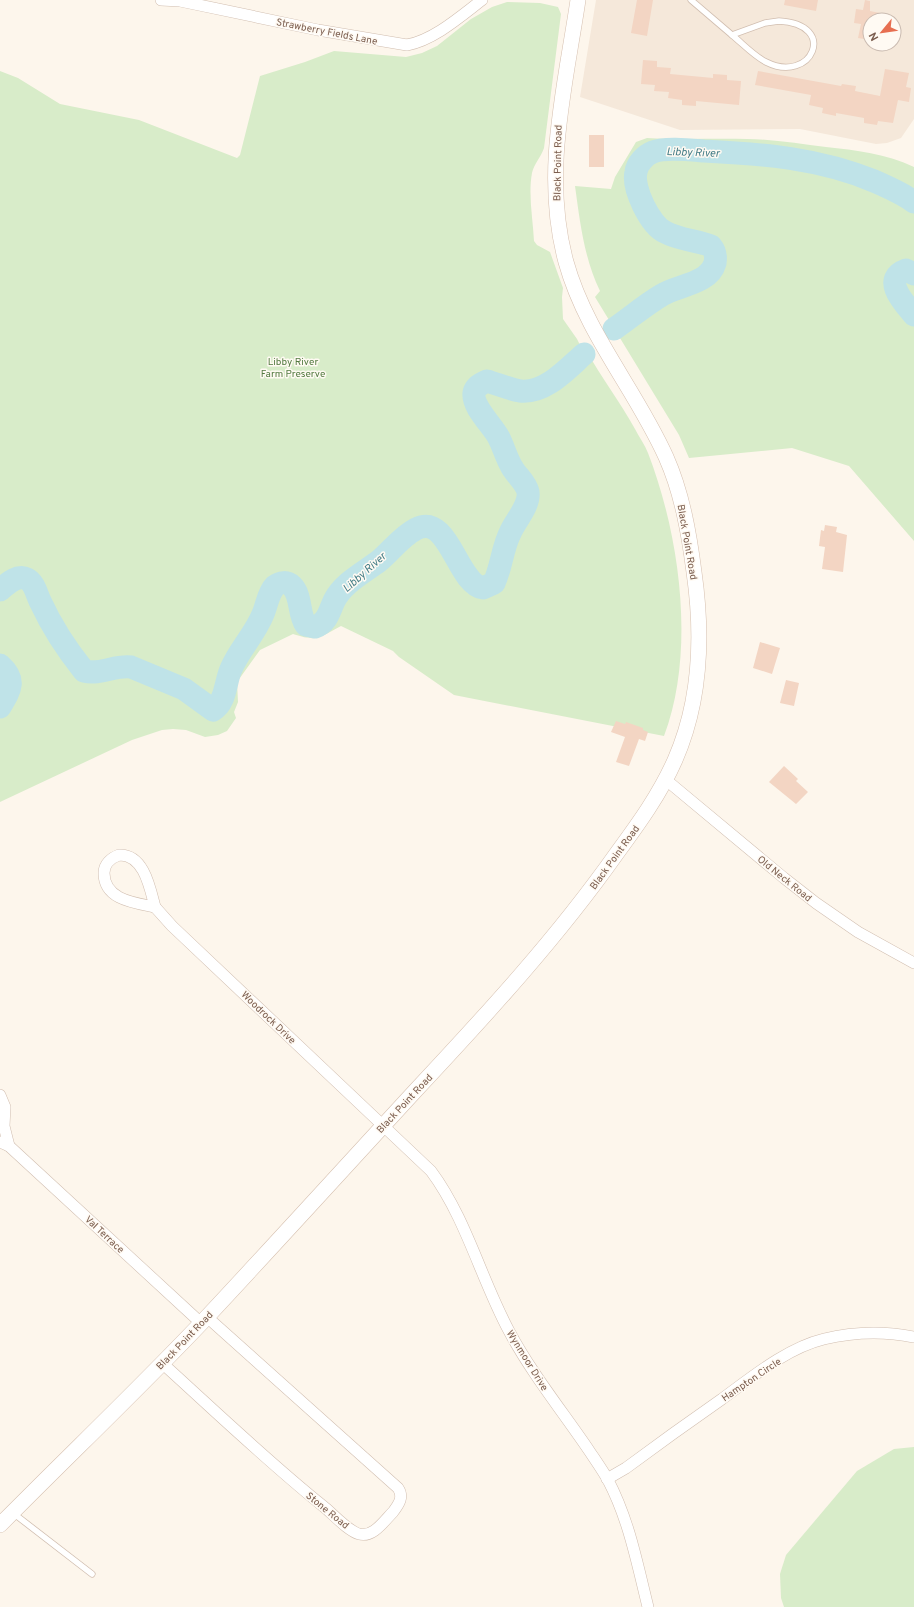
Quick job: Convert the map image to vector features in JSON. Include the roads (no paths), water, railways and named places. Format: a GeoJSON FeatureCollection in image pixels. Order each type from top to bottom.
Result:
{"type":"FeatureCollection","features":[{"type":"Feature","properties":{"kind":"main road","name":"Black Point Road"},"geometry":{"type":"LineString","coordinates":[[0,1525],[204,1320],[382,1126],[482,1020],[567,920],[599,879],[641,820],[665,779],[683,739],[694,698],[699,650],[694,572],[679,493],[668,461],[594,331],[573,281],[563,248],[555,195],[556,150],[559,116],[578,0]]}},
{"type":"Feature","properties":{"kind":"street","name":"Strawberry Fields Lane"},"geometry":{"type":"LineString","coordinates":[[161,0],[180,1],[318,30],[407,45],[420,42],[439,31],[482,0]]}},
{"type":"Feature","properties":{"kind":"street","name":"Old Neck Road"},"geometry":{"type":"LineString","coordinates":[[665,779],[816,903],[858,932],[914,964]]}},
{"type":"Feature","properties":{"kind":"street","name":"Woodrock Drive"},"geometry":{"type":"LineString","coordinates":[[155,907],[125,900],[111,892],[106,886],[104,868],[114,856],[123,855],[134,859],[138,863],[142,868],[149,885],[155,907],[172,926],[382,1126]]}},
{"type":"Feature","properties":{"kind":"street","name":"Val Terrace"},"geometry":{"type":"LineString","coordinates":[[0,1095],[5,1107],[4,1144],[204,1320]]}},
{"type":"Feature","properties":{"kind":"street","name":"Wynmoor Drive"},"geometry":{"type":"LineString","coordinates":[[382,1126],[430,1171],[444,1189],[509,1330],[528,1362],[607,1479],[626,1520],[648,1607]]}},
{"type":"Feature","properties":{"kind":"street","name":"Stone Road"},"geometry":{"type":"LineString","coordinates":[[162,1363],[304,1490],[350,1528],[358,1534],[365,1534],[379,1527],[400,1502],[401,1492],[398,1488],[204,1320]]}},
{"type":"Feature","properties":{"kind":"street","name":"Hampton Circle"},"geometry":{"type":"LineString","coordinates":[[607,1479],[626,1468],[771,1364],[801,1348],[822,1339],[871,1332],[914,1336]]}},
{"type":"Feature","properties":{"kind":"lane"},"geometry":{"type":"LineString","coordinates":[[691,0],[732,35],[766,62],[777,66],[789,67],[802,64],[812,55],[814,44],[812,34],[804,27],[792,22],[779,21],[766,23],[732,35]]}},
{"type":"Feature","properties":{"kind":"lane"},"geometry":{"type":"LineString","coordinates":[[12,1513],[92,1574]]}},
{"type":"Feature","properties":{"kind":"waterway","name":"Libby River"},"geometry":{"type":"LineString","coordinates":[[614,329],[662,295],[700,280],[712,270],[716,259],[714,250],[711,246],[670,235],[659,228],[648,214],[639,196],[635,179],[638,166],[647,155],[653,152],[671,149],[748,154],[790,158],[811,162],[853,173],[874,181],[914,202]]}},
{"type":"Feature","properties":{"kind":"waterway","name":"Libby River"},"geometry":{"type":"LineString","coordinates":[[914,274],[906,270],[899,274],[895,279],[895,285],[900,298],[914,315]]}},
{"type":"Feature","properties":{"kind":"waterway","name":"Libby River"},"geometry":{"type":"LineString","coordinates":[[0,590],[16,579],[23,578],[30,581],[55,630],[84,671],[96,672],[119,667],[131,667],[184,689],[213,710],[217,707],[223,697],[229,674],[238,655],[260,621],[271,592],[275,586],[279,584],[286,583],[292,586],[299,600],[302,616],[306,625],[315,627],[325,620],[334,601],[348,584],[379,561],[411,532],[427,526],[437,530],[445,539],[466,575],[474,584],[483,588],[494,583],[508,537],[525,507],[528,492],[524,483],[515,472],[507,458],[499,438],[479,410],[474,398],[474,393],[479,386],[487,381],[520,391],[538,389],[547,385],[563,373],[584,354]]}},
{"type":"Feature","properties":{"kind":"waterway","name":"Libby River"},"geometry":{"type":"LineString","coordinates":[[0,665],[5,670],[10,680],[9,690],[0,707]]}},
{"type":"Feature","properties":{"kind":"park label","name":"Libby River Farm Preserve"},"geometry":{"type":"Point","coordinates":[293,366]}}]}
